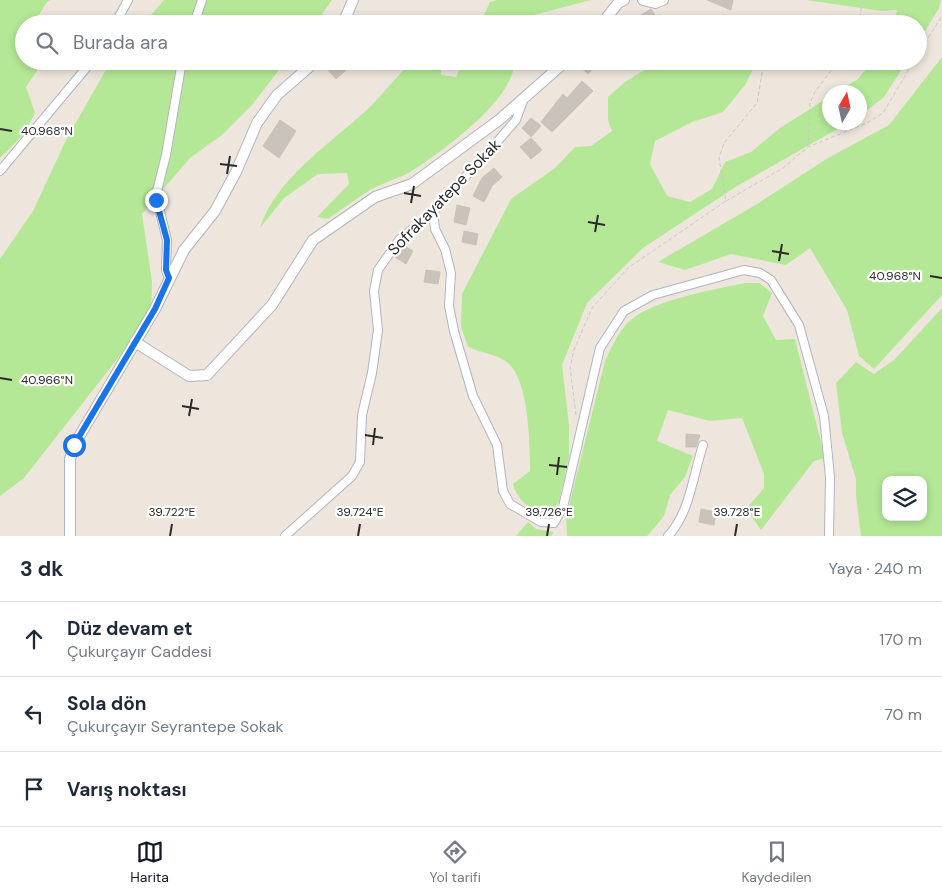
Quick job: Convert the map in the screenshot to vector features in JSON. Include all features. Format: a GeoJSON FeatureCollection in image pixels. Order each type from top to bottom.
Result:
{"type":"FeatureCollection","features":[{"type":"Feature","properties":{"kind":"street"},"geometry":{"type":"LineString","coordinates":[[120,15],[128,0]]}},
{"type":"Feature","properties":{"kind":"street"},"geometry":{"type":"LineString","coordinates":[[197,15],[202,0]]}},
{"type":"Feature","properties":{"kind":"street"},"geometry":{"type":"LineString","coordinates":[[346,15],[353,0]]}},
{"type":"Feature","properties":{"kind":"street"},"geometry":{"type":"LineString","coordinates":[[609,15],[618,3],[624,0]]}},
{"type":"Feature","properties":{"kind":"street"},"geometry":{"type":"LineString","coordinates":[[643,0],[655,3],[663,0]]}},
{"type":"Feature","properties":{"kind":"street"},"geometry":{"type":"LineString","coordinates":[[0,171],[84,70]]}},
{"type":"Feature","properties":{"kind":"street"},"geometry":{"type":"LineString","coordinates":[[169,278],[166,270],[167,240],[156,195],[166,155],[180,70]]}},
{"type":"Feature","properties":{"kind":"street"},"geometry":{"type":"LineString","coordinates":[[70,536],[70,459],[74,445],[155,309],[184,250],[215,212],[236,172],[257,122],[277,95],[306,70]]}},
{"type":"Feature","properties":{"kind":"street"},"geometry":{"type":"LineString","coordinates":[[135,342],[189,376],[207,375],[272,305],[313,240],[375,197],[412,184],[500,120],[556,70]]}},
{"type":"Feature","properties":{"kind":"street","name":"Sofrakayatepe Sokak"},"geometry":{"type":"LineString","coordinates":[[285,536],[352,476],[360,462],[362,415],[372,373],[378,330],[374,291],[378,270],[399,240],[433,212],[516,120],[524,98]]}},
{"type":"Feature","properties":{"kind":"street"},"geometry":{"type":"LineString","coordinates":[[433,212],[436,229],[445,249],[451,274],[449,306],[454,331],[473,396],[497,445],[503,491],[510,504],[542,522],[554,523],[563,507],[600,348],[624,312],[653,295],[744,270],[760,273],[771,280],[800,325],[824,416],[830,477],[829,536]]}},
{"type":"Feature","properties":{"kind":"street"},"geometry":{"type":"LineString","coordinates":[[668,536],[676,528],[682,515],[703,445]]}},
{"type":"Feature","properties":{"kind":"path"},"geometry":{"type":"LineString","coordinates":[[860,15],[863,0]]}},
{"type":"Feature","properties":{"kind":"path"},"geometry":{"type":"LineString","coordinates":[[927,40],[942,16]]}},
{"type":"Feature","properties":{"kind":"path"},"geometry":{"type":"LineString","coordinates":[[726,201],[719,158],[724,143],[757,103],[762,70]]}},
{"type":"Feature","properties":{"kind":"path"},"geometry":{"type":"LineString","coordinates":[[808,147],[810,103],[815,92],[831,70]]}},
{"type":"Feature","properties":{"kind":"path"},"geometry":{"type":"LineString","coordinates":[[577,420],[570,367],[574,350],[592,308],[628,268],[726,201],[783,168],[808,147],[867,123],[883,113],[909,70]]}},
{"type":"Feature","properties":{"kind":"green space"},"geometry":{"type":"Polygon","coordinates":[[[0,0],[51,0],[47,2],[39,15],[15,15],[15,70],[37,70],[26,87],[35,113],[24,134],[0,158],[0,0]]]}},
{"type":"Feature","properties":{"kind":"green space"},"geometry":{"type":"Polygon","coordinates":[[[164,0],[332,0],[321,15],[151,15],[164,0]]]}},
{"type":"Feature","properties":{"kind":"green space"},"geometry":{"type":"Polygon","coordinates":[[[497,0],[591,0],[534,15],[484,15],[490,2],[497,0]]]}},
{"type":"Feature","properties":{"kind":"green space"},"geometry":{"type":"Polygon","coordinates":[[[806,0],[941,0],[939,8],[927,28],[927,15],[896,15],[897,10],[882,11],[806,0]]]}},
{"type":"Feature","properties":{"kind":"green space"},"geometry":{"type":"Polygon","coordinates":[[[942,57],[942,295],[874,369],[859,356],[847,310],[810,248],[786,265],[731,254],[685,270],[658,262],[757,204],[828,158],[889,125],[942,57]]]}},
{"type":"Feature","properties":{"kind":"green space"},"geometry":{"type":"Polygon","coordinates":[[[106,70],[279,70],[252,105],[222,135],[190,158],[142,214],[152,281],[151,316],[24,478],[0,496],[0,259],[33,211],[67,138],[106,70]]]}},
{"type":"Feature","properties":{"kind":"green space"},"geometry":{"type":"Polygon","coordinates":[[[404,70],[441,70],[441,75],[456,77],[459,70],[513,70],[512,76],[490,108],[474,124],[423,164],[372,189],[328,219],[317,217],[349,184],[347,173],[318,174],[284,198],[260,228],[267,211],[289,180],[317,152],[381,96],[404,70]]]}},
{"type":"Feature","properties":{"kind":"green space"},"geometry":{"type":"Polygon","coordinates":[[[644,70],[752,70],[745,85],[723,112],[692,122],[655,141],[650,164],[667,196],[690,202],[712,189],[725,162],[751,152],[780,128],[822,101],[822,130],[836,130],[737,186],[643,248],[587,303],[562,365],[569,425],[569,457],[559,501],[552,514],[545,513],[527,505],[515,491],[513,484],[530,471],[527,414],[520,384],[515,372],[504,360],[468,347],[461,327],[462,294],[511,199],[555,168],[575,147],[591,146],[612,131],[608,120],[608,97],[625,82],[644,70]]]}},
{"type":"Feature","properties":{"kind":"green space"},"geometry":{"type":"Polygon","coordinates":[[[866,70],[901,70],[884,97],[867,110],[867,85],[848,85],[858,79],[866,70]]]}},
{"type":"Feature","properties":{"kind":"green space"},"geometry":{"type":"Polygon","coordinates":[[[745,283],[759,283],[772,293],[763,316],[776,340],[795,339],[825,458],[814,461],[761,530],[746,509],[764,488],[764,474],[742,418],[710,421],[668,410],[657,441],[693,456],[685,477],[670,495],[664,516],[647,536],[567,536],[566,518],[605,361],[613,344],[627,323],[642,312],[655,306],[686,296],[745,283]]]}},
{"type":"Feature","properties":{"kind":"green space"},"geometry":{"type":"Polygon","coordinates":[[[942,308],[942,536],[861,536],[856,479],[842,433],[836,383],[856,362],[874,374],[894,360],[942,308]]]}},
{"type":"Feature","properties":{"kind":"green space"},"geometry":{"type":"Polygon","coordinates":[[[528,522],[536,529],[554,532],[551,536],[516,536],[528,522]]]}},
{"type":"Feature","properties":{"kind":"building"},"geometry":{"type":"Polygon","coordinates":[[[707,0],[733,0],[731,10],[707,0]]]}},
{"type":"Feature","properties":{"kind":"building"},"geometry":{"type":"Polygon","coordinates":[[[651,9],[655,15],[641,15],[651,9]]]}},
{"type":"Feature","properties":{"kind":"building"},"geometry":{"type":"Polygon","coordinates":[[[328,70],[346,70],[336,79],[328,70]]]}},
{"type":"Feature","properties":{"kind":"building"},"geometry":{"type":"Polygon","coordinates":[[[584,70],[592,70],[588,74],[584,70]]]}},
{"type":"Feature","properties":{"kind":"building"},"geometry":{"type":"Polygon","coordinates":[[[582,81],[593,91],[552,132],[541,122],[563,94],[567,98],[582,81]]]}},
{"type":"Feature","properties":{"kind":"building"},"geometry":{"type":"Polygon","coordinates":[[[531,118],[541,126],[531,137],[522,128],[531,118]]]}},
{"type":"Feature","properties":{"kind":"building"},"geometry":{"type":"Polygon","coordinates":[[[280,120],[296,131],[279,158],[263,146],[280,120]]]}},
{"type":"Feature","properties":{"kind":"building"},"geometry":{"type":"Polygon","coordinates":[[[531,138],[542,150],[531,159],[520,147],[531,138]]]}},
{"type":"Feature","properties":{"kind":"building"},"geometry":{"type":"Polygon","coordinates":[[[494,168],[502,177],[492,186],[484,202],[473,196],[482,178],[494,168]]]}},
{"type":"Feature","properties":{"kind":"building"},"geometry":{"type":"Polygon","coordinates":[[[457,205],[470,208],[466,225],[454,222],[457,205]]]}},
{"type":"Feature","properties":{"kind":"building"},"geometry":{"type":"Polygon","coordinates":[[[464,231],[478,234],[476,245],[462,242],[464,231]]]}},
{"type":"Feature","properties":{"kind":"building"},"geometry":{"type":"Polygon","coordinates":[[[403,245],[413,251],[406,264],[395,257],[403,245]]]}},
{"type":"Feature","properties":{"kind":"building"},"geometry":{"type":"Polygon","coordinates":[[[426,270],[440,272],[438,284],[424,282],[426,270]]]}},
{"type":"Feature","properties":{"kind":"building"},"geometry":{"type":"Polygon","coordinates":[[[686,434],[700,435],[696,447],[686,447],[686,434]]]}},
{"type":"Feature","properties":{"kind":"building"},"geometry":{"type":"Polygon","coordinates":[[[701,509],[716,512],[714,525],[699,522],[701,509]]]}},
{"type":"Feature","properties":{"kind":"route"},"geometry":{"type":"LineString","coordinates":[[74,445],[155,309],[169,278],[166,270],[167,240],[156,200]]}}]}
